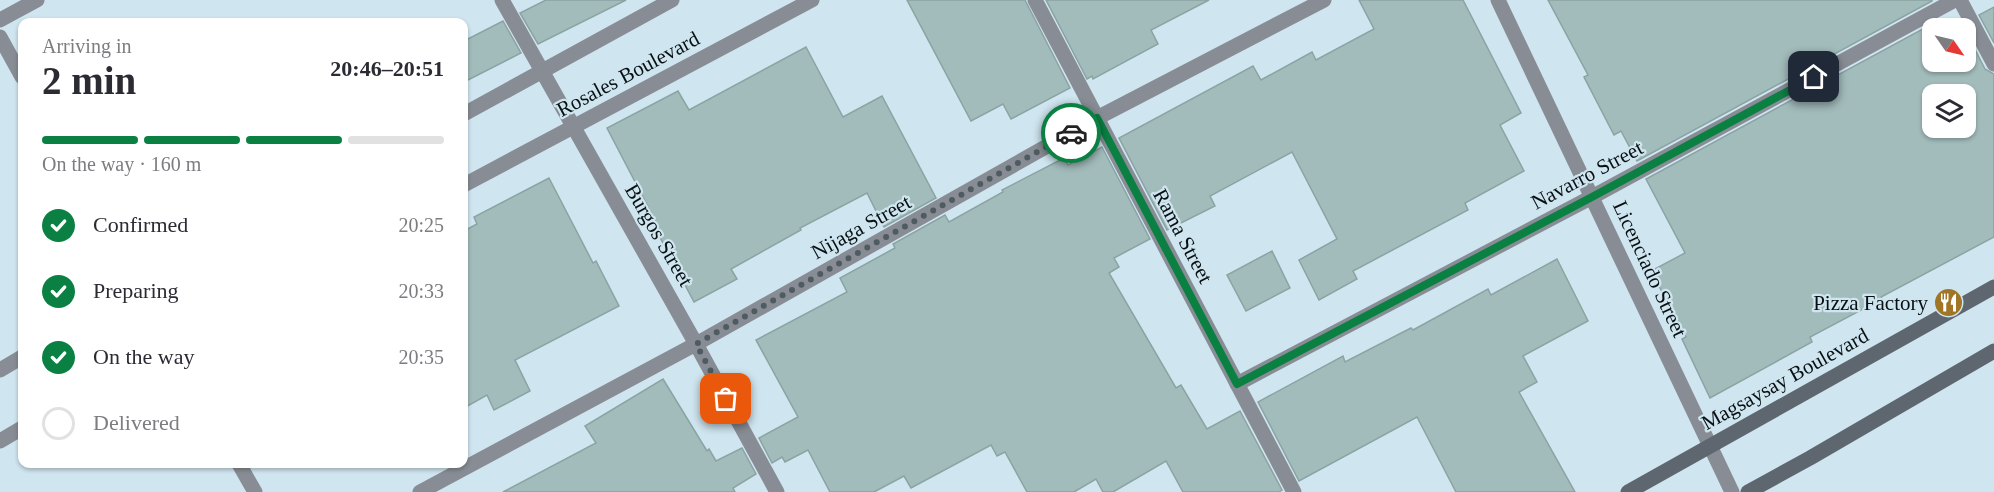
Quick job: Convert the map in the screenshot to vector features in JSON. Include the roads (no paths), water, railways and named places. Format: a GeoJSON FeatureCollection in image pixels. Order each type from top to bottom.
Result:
{"type":"FeatureCollection","features":[{"type":"Feature","properties":{"kind":"street"},"geometry":{"type":"LineString","coordinates":[[0,20],[37,0]]}},
{"type":"Feature","properties":{"kind":"street","name":"Burgos Street"},"geometry":{"type":"LineString","coordinates":[[501,0],[777,492]]}},
{"type":"Feature","properties":{"kind":"street","name":"Rosales Boulevard"},"geometry":{"type":"LineString","coordinates":[[468,112],[672,0]]}},
{"type":"Feature","properties":{"kind":"street","name":"Rosales Boulevard"},"geometry":{"type":"LineString","coordinates":[[468,183],[812,0]]}},
{"type":"Feature","properties":{"kind":"street","name":"Rama Street"},"geometry":{"type":"LineString","coordinates":[[1035,0],[1294,492]]}},
{"type":"Feature","properties":{"kind":"street","name":"Nijaga Street"},"geometry":{"type":"LineString","coordinates":[[468,466],[696,344],[1097,118],[1324,0]]}},
{"type":"Feature","properties":{"kind":"street","name":"Licenciado Street"},"geometry":{"type":"LineString","coordinates":[[1498,0],[1732,492]]}},
{"type":"Feature","properties":{"kind":"street"},"geometry":{"type":"LineString","coordinates":[[1958,0],[1994,64]]}},
{"type":"Feature","properties":{"kind":"street","name":"Navarro Street"},"geometry":{"type":"LineString","coordinates":[[1237,384],[1592,197],[1958,0]]}},
{"type":"Feature","properties":{"kind":"street"},"geometry":{"type":"LineString","coordinates":[[0,37],[18,70]]}},
{"type":"Feature","properties":{"kind":"street","name":"Magsaysay Boulevard"},"geometry":{"type":"LineString","coordinates":[[1628,492],[1994,287]]}},
{"type":"Feature","properties":{"kind":"street"},"geometry":{"type":"LineString","coordinates":[[1748,492],[1994,351]]}},
{"type":"Feature","properties":{"kind":"street"},"geometry":{"type":"LineString","coordinates":[[0,370],[18,359]]}},
{"type":"Feature","properties":{"kind":"street"},"geometry":{"type":"LineString","coordinates":[[0,441],[18,430]]}},
{"type":"Feature","properties":{"kind":"street"},"geometry":{"type":"LineString","coordinates":[[241,468],[255,492]]}},
{"type":"Feature","properties":{"kind":"street","name":"Nijaga Street"},"geometry":{"type":"LineString","coordinates":[[420,492],[465,468]]}},
{"type":"Feature","properties":{"kind":"place","name":"Pizza Factory"},"geometry":{"type":"Point","coordinates":[1949,303]}}]}
